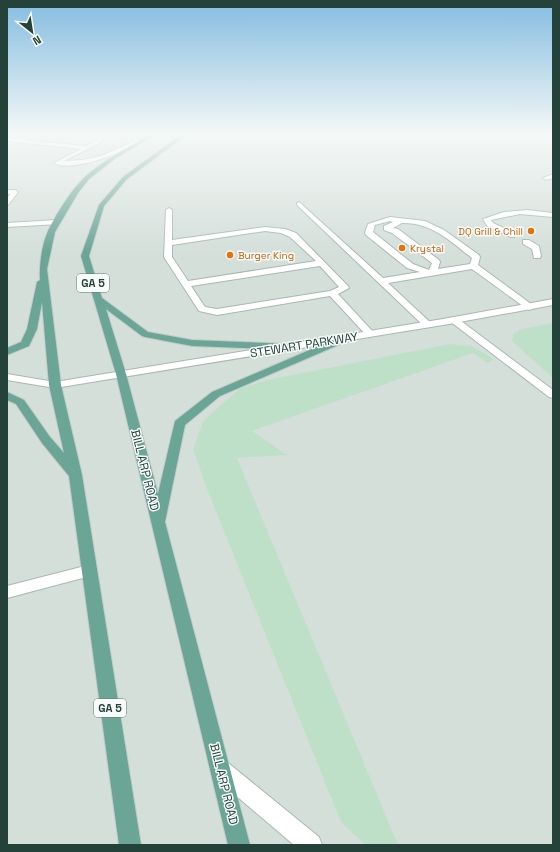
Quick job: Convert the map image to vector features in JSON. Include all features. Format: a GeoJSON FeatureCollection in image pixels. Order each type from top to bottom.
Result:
{"type":"FeatureCollection","features":[{"type":"Feature","properties":{"kind":"main road","name":"GA 5"},"geometry":{"type":"LineString","coordinates":[[92,174],[75,192],[56,222],[51,232],[43,269],[55,385],[75,475],[130,845]]}},
{"type":"Feature","properties":{"kind":"main road","name":"BILL ARP ROAD"},"geometry":{"type":"LineString","coordinates":[[131,174],[125,178],[101,206],[85,256],[121,374],[239,845]]}},
{"type":"Feature","properties":{"kind":"main road"},"geometry":{"type":"LineString","coordinates":[[7,352],[25,344],[30,334],[43,269]]}},
{"type":"Feature","properties":{"kind":"main road"},"geometry":{"type":"LineString","coordinates":[[97,298],[145,334],[192,343],[292,347]]}},
{"type":"Feature","properties":{"kind":"main road"},"geometry":{"type":"LineString","coordinates":[[159,523],[179,424],[216,394],[346,338]]}},
{"type":"Feature","properties":{"kind":"main road"},"geometry":{"type":"LineString","coordinates":[[7,395],[20,402],[46,440],[75,475]]}},
{"type":"Feature","properties":{"kind":"street"},"geometry":{"type":"LineString","coordinates":[[546,178],[553,176]]}},
{"type":"Feature","properties":{"kind":"street"},"geometry":{"type":"LineString","coordinates":[[7,192],[15,192],[7,203]]}},
{"type":"Feature","properties":{"kind":"street"},"geometry":{"type":"LineString","coordinates":[[299,204],[428,325]]}},
{"type":"Feature","properties":{"kind":"street"},"geometry":{"type":"LineString","coordinates":[[168,243],[265,229],[282,231],[293,235],[345,288],[332,293],[217,312],[202,309],[168,257],[168,243],[169,210]]}},
{"type":"Feature","properties":{"kind":"street"},"geometry":{"type":"LineString","coordinates":[[511,235],[490,224],[487,219],[503,214],[528,211],[553,215]]}},
{"type":"Feature","properties":{"kind":"street"},"geometry":{"type":"LineString","coordinates":[[432,274],[410,266],[369,233],[372,224],[390,219],[401,221],[419,220],[436,227],[476,257],[474,266]]}},
{"type":"Feature","properties":{"kind":"street"},"geometry":{"type":"LineString","coordinates":[[401,221],[387,228],[395,231],[436,262],[432,274]]}},
{"type":"Feature","properties":{"kind":"street"},"geometry":{"type":"LineString","coordinates":[[7,226],[56,222]]}},
{"type":"Feature","properties":{"kind":"street"},"geometry":{"type":"LineString","coordinates":[[526,242],[536,248],[537,256]]}},
{"type":"Feature","properties":{"kind":"street"},"geometry":{"type":"LineString","coordinates":[[186,284],[322,263]]}},
{"type":"Feature","properties":{"kind":"street"},"geometry":{"type":"LineString","coordinates":[[382,281],[474,266],[530,307]]}},
{"type":"Feature","properties":{"kind":"street"},"geometry":{"type":"LineString","coordinates":[[332,293],[370,334]]}},
{"type":"Feature","properties":{"kind":"street","name":"STEWART PARKWAY"},"geometry":{"type":"LineString","coordinates":[[7,377],[55,385],[428,325],[553,302]]}},
{"type":"Feature","properties":{"kind":"street"},"geometry":{"type":"LineString","coordinates":[[454,320],[553,395]]}},
{"type":"Feature","properties":{"kind":"street"},"geometry":{"type":"LineString","coordinates":[[7,592],[90,571]]}},
{"type":"Feature","properties":{"kind":"street"},"geometry":{"type":"LineString","coordinates":[[220,769],[311,845]]}},
{"type":"Feature","properties":{"kind":"shaded area"},"geometry":{"type":"Polygon","coordinates":[[[7,174],[553,174],[553,845],[7,845],[7,174]]]}},
{"type":"Feature","properties":{"kind":"green space"},"geometry":{"type":"Polygon","coordinates":[[[553,323],[553,378],[512,341],[513,334],[522,329],[553,323]]]}},
{"type":"Feature","properties":{"kind":"green space"},"geometry":{"type":"Polygon","coordinates":[[[450,344],[472,346],[494,359],[488,363],[473,353],[252,431],[287,455],[237,458],[398,845],[365,845],[341,822],[207,489],[193,449],[203,421],[239,389],[267,380],[450,344]]]}},
{"type":"Feature","properties":{"kind":"place","name":"DQ Grill & Chill"},"geometry":{"type":"Point","coordinates":[531,231]}},
{"type":"Feature","properties":{"kind":"place","name":"Krystal"},"geometry":{"type":"Point","coordinates":[402,248]}},
{"type":"Feature","properties":{"kind":"place","name":"Burger King"},"geometry":{"type":"Point","coordinates":[230,255]}}]}
